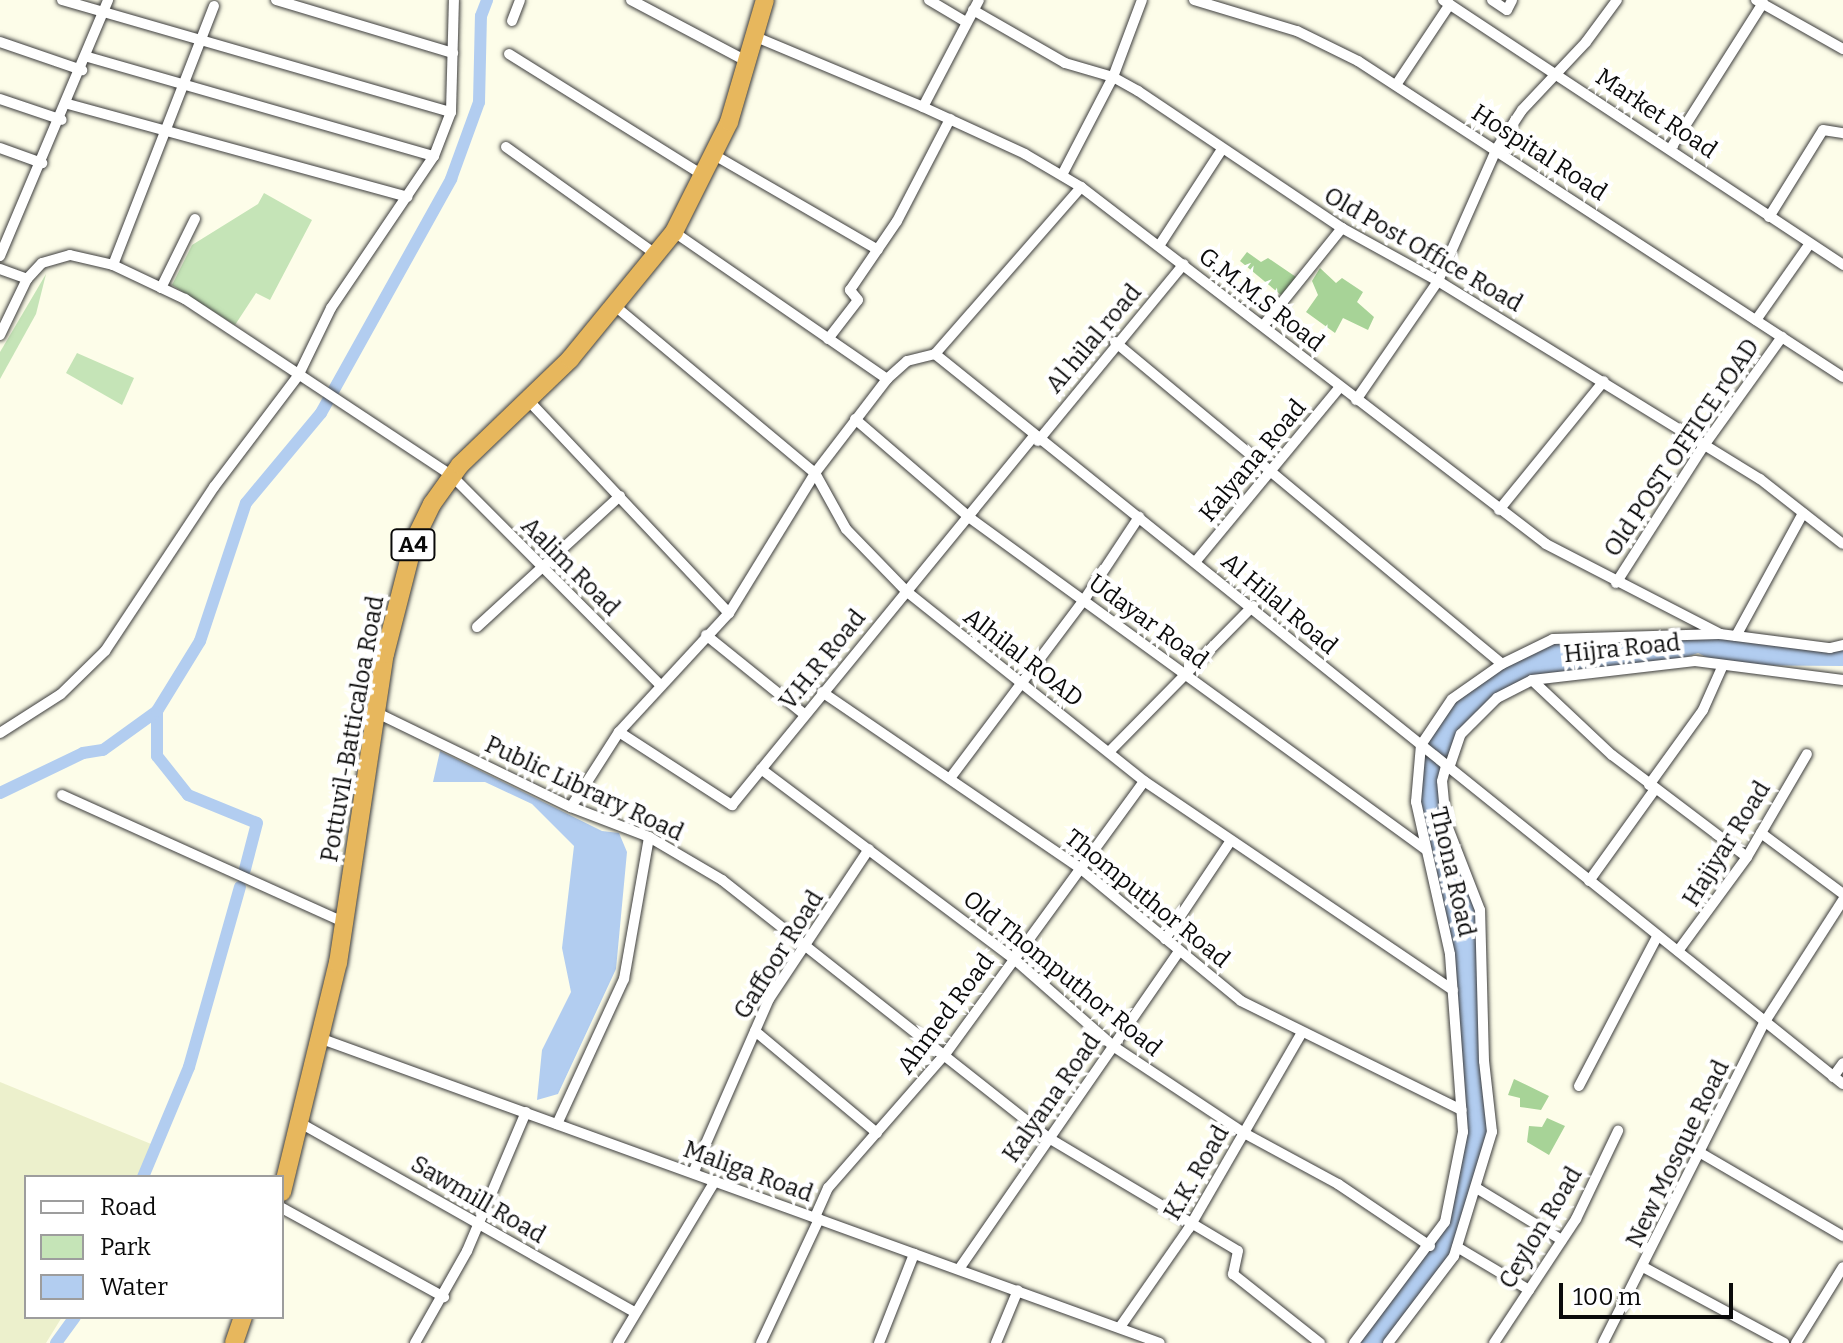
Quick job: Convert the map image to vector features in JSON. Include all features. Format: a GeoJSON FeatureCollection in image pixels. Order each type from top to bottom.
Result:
{"type":"FeatureCollection","features":[{"type":"Feature","properties":{"kind":"highway","name":"Pottuvil-Batticaloa Road"},"geometry":{"type":"LineString","coordinates":[[284,1185],[322,1039],[345,923],[375,712],[410,552],[432,504],[452,476],[615,306],[658,256],[674,232],[716,156],[756,37],[765,0]]}},
{"type":"Feature","properties":{"kind":"highway"},"geometry":{"type":"LineString","coordinates":[[234,1343],[242,1319]]}},
{"type":"Feature","properties":{"kind":"street"},"geometry":{"type":"LineString","coordinates":[[62,0],[451,112]]}},
{"type":"Feature","properties":{"kind":"street"},"geometry":{"type":"LineString","coordinates":[[0,256],[62,120],[108,0]]}},
{"type":"Feature","properties":{"kind":"street"},"geometry":{"type":"LineString","coordinates":[[276,0],[453,53]]}},
{"type":"Feature","properties":{"kind":"street"},"geometry":{"type":"LineString","coordinates":[[0,733],[61,694],[105,651],[214,487],[302,377],[331,308],[434,156],[451,112],[454,0]]}},
{"type":"Feature","properties":{"kind":"street"},"geometry":{"type":"LineString","coordinates":[[512,21],[520,0]]}},
{"type":"Feature","properties":{"kind":"street"},"geometry":{"type":"LineString","coordinates":[[631,0],[748,62]]}},
{"type":"Feature","properties":{"kind":"street"},"geometry":{"type":"LineString","coordinates":[[929,0],[966,22]]}},
{"type":"Feature","properties":{"kind":"street"},"geometry":{"type":"LineString","coordinates":[[923,107],[979,0]]}},
{"type":"Feature","properties":{"kind":"street"},"geometry":{"type":"LineString","coordinates":[[1062,175],[1113,77],[1142,0]]}},
{"type":"Feature","properties":{"kind":"street","name":"Hospital Road"},"geometry":{"type":"LineString","coordinates":[[1194,0],[1297,31],[1396,85],[1497,148],[1843,377]]}},
{"type":"Feature","properties":{"kind":"street"},"geometry":{"type":"LineString","coordinates":[[1492,0],[1507,10],[1512,0]]}},
{"type":"Feature","properties":{"kind":"street"},"geometry":{"type":"LineString","coordinates":[[1356,400],[1405,336],[1438,281],[1497,148],[1617,0]]}},
{"type":"Feature","properties":{"kind":"street"},"geometry":{"type":"LineString","coordinates":[[1396,85],[1451,2]]}},
{"type":"Feature","properties":{"kind":"street","name":"Market Road"},"geometry":{"type":"LineString","coordinates":[[1451,2],[1843,265]]}},
{"type":"Feature","properties":{"kind":"street"},"geometry":{"type":"LineString","coordinates":[[1671,148],[1760,2],[1843,49]]}},
{"type":"Feature","properties":{"kind":"street"},"geometry":{"type":"LineString","coordinates":[[113,265],[214,6]]}},
{"type":"Feature","properties":{"kind":"street","name":"Old Post Office Road"},"geometry":{"type":"LineString","coordinates":[[973,10],[1065,63],[1113,77],[1342,228],[1438,281],[1705,444],[1843,544]]}},
{"type":"Feature","properties":{"kind":"street","name":"G.M.M.S Road"},"geometry":{"type":"LineString","coordinates":[[756,37],[950,119],[1062,175],[1184,264],[1546,544],[1616,583],[1720,634]]}},
{"type":"Feature","properties":{"kind":"street"},"geometry":{"type":"LineString","coordinates":[[0,42],[82,70]]}},
{"type":"Feature","properties":{"kind":"street"},"geometry":{"type":"LineString","coordinates":[[509,54],[706,177]]}},
{"type":"Feature","properties":{"kind":"street"},"geometry":{"type":"LineString","coordinates":[[88,57],[434,156]]}},
{"type":"Feature","properties":{"kind":"street"},"geometry":{"type":"LineString","coordinates":[[0,99],[62,120]]}},
{"type":"Feature","properties":{"kind":"street"},"geometry":{"type":"LineString","coordinates":[[68,104],[407,197]]}},
{"type":"Feature","properties":{"kind":"street"},"geometry":{"type":"LineString","coordinates":[[828,339],[858,300],[850,290],[878,250],[950,119]]}},
{"type":"Feature","properties":{"kind":"street"},"geometry":{"type":"LineString","coordinates":[[1769,217],[1823,130],[1843,133]]}},
{"type":"Feature","properties":{"kind":"street"},"geometry":{"type":"LineString","coordinates":[[506,147],[658,256]]}},
{"type":"Feature","properties":{"kind":"street"},"geometry":{"type":"LineString","coordinates":[[0,148],[42,163]]}},
{"type":"Feature","properties":{"kind":"street"},"geometry":{"type":"LineString","coordinates":[[1159,246],[1221,151]]}},
{"type":"Feature","properties":{"kind":"street"},"geometry":{"type":"LineString","coordinates":[[716,156],[878,250]]}},
{"type":"Feature","properties":{"kind":"street"},"geometry":{"type":"LineString","coordinates":[[571,807],[619,732],[729,613],[815,473],[887,379],[907,361],[935,354],[1081,187]]}},
{"type":"Feature","properties":{"kind":"street"},"geometry":{"type":"LineString","coordinates":[[161,288],[195,219]]}},
{"type":"Feature","properties":{"kind":"street"},"geometry":{"type":"LineString","coordinates":[[1263,326],[1342,228]]}},
{"type":"Feature","properties":{"kind":"street"},"geometry":{"type":"LineString","coordinates":[[674,232],[887,379]]}},
{"type":"Feature","properties":{"kind":"street"},"geometry":{"type":"LineString","coordinates":[[1756,320],[1809,245]]}},
{"type":"Feature","properties":{"kind":"street","name":"Aalim Road"},"geometry":{"type":"LineString","coordinates":[[27,279],[42,263],[70,255],[113,265],[161,288],[352,409],[452,476],[660,685]]}},
{"type":"Feature","properties":{"kind":"street","name":"Al hilal road"},"geometry":{"type":"LineString","coordinates":[[1035,439],[1184,264]]}},
{"type":"Feature","properties":{"kind":"street"},"geometry":{"type":"LineString","coordinates":[[0,269],[27,279],[0,333]]}},
{"type":"Feature","properties":{"kind":"street","name":"Alhilal ROAD"},"geometry":{"type":"LineString","coordinates":[[615,306],[815,473],[846,529],[906,591],[1144,781],[1453,990]]}},
{"type":"Feature","properties":{"kind":"street","name":"Old POST OFFICE rOAD"},"geometry":{"type":"LineString","coordinates":[[1616,583],[1705,444],[1782,337]]}},
{"type":"Feature","properties":{"kind":"street"},"geometry":{"type":"LineString","coordinates":[[1115,342],[1272,468],[1502,664]]}},
{"type":"Feature","properties":{"kind":"street","name":"Al Hilal Road"},"geometry":{"type":"LineString","coordinates":[[935,354],[1035,439],[1253,606],[1838,1080]]}},
{"type":"Feature","properties":{"kind":"street"},"geometry":{"type":"LineString","coordinates":[[1499,510],[1604,381]]}},
{"type":"Feature","properties":{"kind":"street","name":"Kalyana Road"},"geometry":{"type":"LineString","coordinates":[[1196,561],[1340,387]]}},
{"type":"Feature","properties":{"kind":"street"},"geometry":{"type":"LineString","coordinates":[[528,400],[729,613]]}},
{"type":"Feature","properties":{"kind":"street","name":"Udayar Road"},"geometry":{"type":"LineString","coordinates":[[855,419],[970,518],[1425,849]]}},
{"type":"Feature","properties":{"kind":"street","name":"V.H.R Road"},"geometry":{"type":"LineString","coordinates":[[619,732],[732,805],[822,692],[1035,439]]}},
{"type":"Feature","properties":{"kind":"street"},"geometry":{"type":"LineString","coordinates":[[477,627],[620,496]]}},
{"type":"Feature","properties":{"kind":"street"},"geometry":{"type":"LineString","coordinates":[[1736,636],[1803,513]]}},
{"type":"Feature","properties":{"kind":"street"},"geometry":{"type":"LineString","coordinates":[[951,777],[1084,600],[1139,517]]}},
{"type":"Feature","properties":{"kind":"street"},"geometry":{"type":"LineString","coordinates":[[1109,752],[1184,672],[1253,606]]}},
{"type":"Feature","properties":{"kind":"street","name":"Thona Road"},"geometry":{"type":"LineString","coordinates":[[1354,1343],[1430,1246],[1445,1222],[1462,1110],[1450,954],[1416,802],[1421,745],[1452,699],[1502,664],[1553,639],[1720,634],[1843,645]]}},
{"type":"Feature","properties":{"kind":"street"},"geometry":{"type":"LineString","coordinates":[[706,635],[804,714]]}},
{"type":"Feature","properties":{"kind":"street","name":"Hijra Road"},"geometry":{"type":"LineString","coordinates":[[1388,1343],[1446,1269],[1457,1247],[1478,1189],[1492,1132],[1484,1061],[1480,910],[1446,823],[1442,781],[1461,734],[1497,698],[1532,680],[1695,661],[1843,680]]}},
{"type":"Feature","properties":{"kind":"street"},"geometry":{"type":"LineString","coordinates":[[1589,881],[1703,710],[1723,665]]}},
{"type":"Feature","properties":{"kind":"street"},"geometry":{"type":"LineString","coordinates":[[1532,680],[1652,787],[1747,857]]}},
{"type":"Feature","properties":{"kind":"street","name":"Thomputhor Road"},"geometry":{"type":"LineString","coordinates":[[822,692],[951,777],[1081,869],[1241,1001],[1301,1034],[1462,1110]]}},
{"type":"Feature","properties":{"kind":"street","name":"Public Library Road"},"geometry":{"type":"LineString","coordinates":[[375,712],[571,807],[649,837],[722,880],[807,945]]}},
{"type":"Feature","properties":{"kind":"street","name":"Hajiyar Road"},"geometry":{"type":"LineString","coordinates":[[1678,951],[1747,857],[1807,754]]}},
{"type":"Feature","properties":{"kind":"street","name":"Old Thomputhor Road"},"geometry":{"type":"LineString","coordinates":[[761,769],[1013,958],[1113,1046],[1244,1133],[1338,1184],[1430,1246]]}},
{"type":"Feature","properties":{"kind":"street","name":"Ahmed Road"},"geometry":{"type":"LineString","coordinates":[[761,1343],[828,1188],[946,1053],[1144,781]]}},
{"type":"Feature","properties":{"kind":"street"},"geometry":{"type":"LineString","coordinates":[[62,795],[345,923]]}},
{"type":"Feature","properties":{"kind":"street"},"geometry":{"type":"LineString","coordinates":[[1761,833],[1843,897],[1764,1023]]}},
{"type":"Feature","properties":{"kind":"street"},"geometry":{"type":"LineString","coordinates":[[557,1124],[624,979],[649,837]]}},
{"type":"Feature","properties":{"kind":"street"},"geometry":{"type":"LineString","coordinates":[[1165,939],[1230,842]]}},
{"type":"Feature","properties":{"kind":"street","name":"Gaffoor Road"},"geometry":{"type":"LineString","coordinates":[[693,1173],[769,999],[869,849]]}},
{"type":"Feature","properties":{"kind":"street"},"geometry":{"type":"LineString","coordinates":[[1579,1086],[1658,935]]}},
{"type":"Feature","properties":{"kind":"street"},"geometry":{"type":"LineString","coordinates":[[807,945],[946,1053],[1047,1137],[1238,1251],[1233,1274],[1320,1343]]}},
{"type":"Feature","properties":{"kind":"street","name":"Kalyana Road"},"geometry":{"type":"LineString","coordinates":[[959,1269],[1047,1137],[1179,951]]}},
{"type":"Feature","properties":{"kind":"street","name":"New Mosque Road"},"geometry":{"type":"LineString","coordinates":[[1603,1343],[1645,1268],[1764,1023]]}},
{"type":"Feature","properties":{"kind":"street"},"geometry":{"type":"LineString","coordinates":[[755,1031],[877,1133]]}},
{"type":"Feature","properties":{"kind":"street","name":"K.K. Road"},"geometry":{"type":"LineString","coordinates":[[1120,1327],[1192,1222],[1301,1034]]}},
{"type":"Feature","properties":{"kind":"street","name":"Maliga Road"},"geometry":{"type":"LineString","coordinates":[[322,1039],[1160,1343]]}},
{"type":"Feature","properties":{"kind":"street"},"geometry":{"type":"LineString","coordinates":[[1838,1080],[1843,1063]]}},
{"type":"Feature","properties":{"kind":"street"},"geometry":{"type":"LineString","coordinates":[[415,1343],[444,1297],[526,1112]]}},
{"type":"Feature","properties":{"kind":"street","name":"Sawmill Road"},"geometry":{"type":"LineString","coordinates":[[302,1124],[634,1312]]}},
{"type":"Feature","properties":{"kind":"street","name":"Ceylon Road"},"geometry":{"type":"LineString","coordinates":[[1494,1343],[1562,1240],[1618,1131]]}},
{"type":"Feature","properties":{"kind":"street"},"geometry":{"type":"LineString","coordinates":[[1699,1152],[1843,1236]]}},
{"type":"Feature","properties":{"kind":"street"},"geometry":{"type":"LineString","coordinates":[[618,1343],[715,1181]]}},
{"type":"Feature","properties":{"kind":"street"},"geometry":{"type":"LineString","coordinates":[[1478,1189],[1562,1240]]}},
{"type":"Feature","properties":{"kind":"street"},"geometry":{"type":"LineString","coordinates":[[284,1209],[444,1297]]}},
{"type":"Feature","properties":{"kind":"street"},"geometry":{"type":"LineString","coordinates":[[1457,1247],[1529,1290]]}},
{"type":"Feature","properties":{"kind":"street"},"geometry":{"type":"LineString","coordinates":[[879,1343],[914,1254]]}},
{"type":"Feature","properties":{"kind":"street"},"geometry":{"type":"LineString","coordinates":[[1796,1343],[1843,1267]]}},
{"type":"Feature","properties":{"kind":"street"},"geometry":{"type":"LineString","coordinates":[[1645,1268],[1784,1343]]}},
{"type":"Feature","properties":{"kind":"street"},"geometry":{"type":"LineString","coordinates":[[996,1343],[1018,1290]]}},
{"type":"Feature","properties":{"kind":"green space"},"geometry":{"type":"Polygon","coordinates":[[[264,193],[312,220],[270,300],[256,293],[235,325],[172,285],[192,245],[258,204],[264,193]]]}},
{"type":"Feature","properties":{"kind":"green space"},"geometry":{"type":"Polygon","coordinates":[[[1247,252],[1261,262],[1268,258],[1296,277],[1281,295],[1240,261],[1247,252]]]}},
{"type":"Feature","properties":{"kind":"green space"},"geometry":{"type":"Polygon","coordinates":[[[1320,268],[1336,283],[1342,278],[1363,292],[1357,302],[1374,317],[1368,330],[1343,318],[1335,333],[1306,312],[1318,295],[1312,281],[1320,268]]]}},
{"type":"Feature","properties":{"kind":"green space"},"geometry":{"type":"Polygon","coordinates":[[[46,274],[36,314],[0,379],[0,352],[46,274]]]}},
{"type":"Feature","properties":{"kind":"green space"},"geometry":{"type":"Polygon","coordinates":[[[77,353],[134,378],[122,405],[66,373],[77,353]]]}},
{"type":"Feature","properties":{"kind":"green space"},"geometry":{"type":"Polygon","coordinates":[[[1514,1079],[1549,1096],[1541,1110],[1520,1107],[1520,1098],[1508,1095],[1514,1079]]]}},
{"type":"Feature","properties":{"kind":"green space"},"geometry":{"type":"Polygon","coordinates":[[[0,1082],[156,1146],[143,1175],[24,1175],[24,1319],[61,1319],[46,1343],[0,1343],[0,1082]]]}},
{"type":"Feature","properties":{"kind":"green space"},"geometry":{"type":"Polygon","coordinates":[[[1547,1118],[1565,1126],[1549,1155],[1527,1142],[1529,1126],[1542,1127],[1547,1118]]]}},
{"type":"Feature","properties":{"kind":"water"},"geometry":{"type":"Polygon","coordinates":[[[1720,634],[1843,646],[1843,666],[1723,665],[1698,653],[1659,666],[1546,673],[1497,698],[1452,744],[1442,781],[1448,835],[1476,893],[1491,1139],[1458,1243],[1386,1343],[1354,1343],[1445,1220],[1463,1131],[1453,985],[1416,802],[1424,741],[1450,703],[1502,664],[1549,641],[1686,640],[1720,634]]]}},
{"type":"Feature","properties":{"kind":"water"},"geometry":{"type":"Polygon","coordinates":[[[440,751],[602,831],[619,833],[627,852],[616,969],[558,1094],[537,1100],[542,1050],[571,992],[562,948],[574,846],[532,804],[485,782],[433,782],[440,751]]]}},
{"type":"Feature","properties":{"kind":"waterway"},"geometry":{"type":"LineString","coordinates":[[0,793],[83,753],[103,750],[157,711],[200,641],[246,503],[321,413],[451,179],[479,102],[481,16],[487,0]]}},
{"type":"Feature","properties":{"kind":"waterway"},"geometry":{"type":"LineString","coordinates":[[157,711],[157,756],[188,795],[257,823],[245,869]]}},
{"type":"Feature","properties":{"kind":"waterway"},"geometry":{"type":"LineString","coordinates":[[144,1175],[189,1067],[240,887]]}},
{"type":"Feature","properties":{"kind":"waterway"},"geometry":{"type":"LineString","coordinates":[[56,1343],[74,1319]]}}]}
